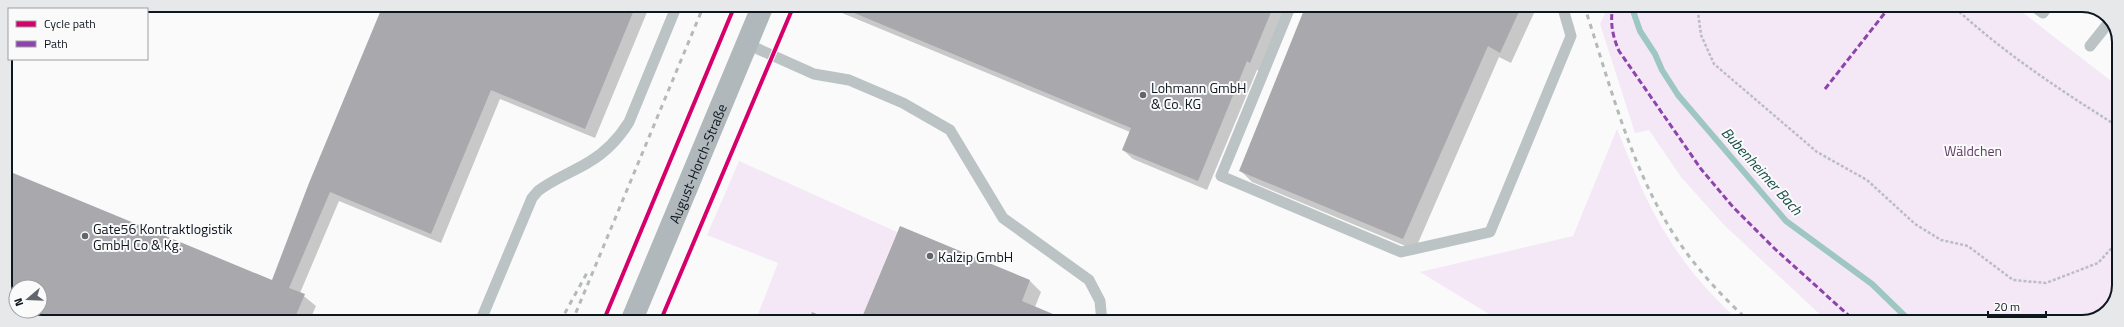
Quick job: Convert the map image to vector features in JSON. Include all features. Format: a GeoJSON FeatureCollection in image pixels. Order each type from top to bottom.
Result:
{"type":"FeatureCollection","features":[{"type":"Feature","properties":{"kind":"main road","name":"August-Horch-Straße"},"geometry":{"type":"LineString","coordinates":[[635,315],[760,12]]}},
{"type":"Feature","properties":{"kind":"lane"},"geometry":{"type":"LineString","coordinates":[[483,315],[532,198],[538,191],[600,154],[614,142],[629,122],[674,12]]}},
{"type":"Feature","properties":{"kind":"lane"},"geometry":{"type":"LineString","coordinates":[[1288,12],[1221,176],[1401,252],[1490,232],[1571,36],[1564,12]]}},
{"type":"Feature","properties":{"kind":"lane"},"geometry":{"type":"LineString","coordinates":[[2090,46],[2106,25]]}},
{"type":"Feature","properties":{"kind":"lane"},"geometry":{"type":"LineString","coordinates":[[747,44],[814,74],[848,80],[903,103],[950,130],[1003,218],[1089,280],[1100,300],[1101,315]]}},
{"type":"Feature","properties":{"kind":"path"},"geometry":{"type":"LineString","coordinates":[[1699,12],[1701,35],[1714,64],[1818,152],[1867,180],[1915,224],[1941,240],[1968,246],[2013,280],[2046,283],[2098,263],[2112,248]]}},
{"type":"Feature","properties":{"kind":"path"},"geometry":{"type":"LineString","coordinates":[[1959,12],[1983,34],[2063,92],[2112,123]]}},
{"type":"Feature","properties":{"kind":"green space","name":"Wäldchen"},"geometry":{"type":"Polygon","coordinates":[[[1606,12],[2022,12],[2112,82],[2112,289],[2108,300],[2097,311],[2082,315],[1820,315],[1724,225],[1681,177],[1649,130],[1635,133],[1600,24],[1606,12]]]}},
{"type":"Feature","properties":{"kind":"green space"},"geometry":{"type":"Polygon","coordinates":[[[1617,129],[1647,199],[1669,239],[1684,262],[1733,315],[1491,315],[1420,272],[1573,236],[1617,129]]]}},
{"type":"Feature","properties":{"kind":"green space"},"geometry":{"type":"Polygon","coordinates":[[[739,161],[897,232],[863,315],[819,315],[812,312],[811,315],[758,315],[778,263],[707,235],[739,161]]]}},
{"type":"Feature","properties":{"kind":"building"},"geometry":{"type":"Polygon","coordinates":[[[380,12],[633,12],[585,129],[491,90],[431,234],[330,192],[289,288],[305,294],[296,315],[48,315],[48,279],[12,279],[13,173],[272,280],[309,183],[380,12]]]}},
{"type":"Feature","properties":{"kind":"building","name":"Lohmann GmbH & Co. KG"},"geometry":{"type":"Polygon","coordinates":[[[852,12],[1271,12],[1250,63],[1247,61],[1198,181],[1122,150],[1131,128],[852,12]]]}},
{"type":"Feature","properties":{"kind":"building"},"geometry":{"type":"Polygon","coordinates":[[[1303,12],[1519,12],[1500,53],[1488,46],[1403,239],[1239,171],[1303,12]]]}},
{"type":"Feature","properties":{"kind":"building","name":"Kalzip GmbH"},"geometry":{"type":"Polygon","coordinates":[[[900,226],[1030,280],[1022,301],[1055,315],[863,315],[900,226]]]}},
{"type":"Feature","properties":{"kind":"building"},"geometry":{"type":"Polygon","coordinates":[[[812,312],[819,315],[811,315],[812,312]]]}},
{"type":"Feature","properties":{"kind":"waterway","name":"Bubenheimer Bach"},"geometry":{"type":"LineString","coordinates":[[1633,12],[1640,31],[1678,95],[1786,221],[1872,284],[1904,315]]}},
{"type":"Feature","properties":{"kind":"railway"},"geometry":{"type":"LineString","coordinates":[[575,315],[701,12]]}},
{"type":"Feature","properties":{"kind":"railway"},"geometry":{"type":"LineString","coordinates":[[1586,12],[1621,120],[1643,177],[1656,204],[1679,243],[1718,290],[1743,315]]}},
{"type":"Feature","properties":{"kind":"railway"},"geometry":{"type":"LineString","coordinates":[[564,315],[588,271]]}},
{"type":"Feature","properties":{"kind":"marked path"},"geometry":{"type":"LineString","coordinates":[[1612,12],[1612,28],[1619,51],[1701,169],[1733,207],[1775,249],[1848,315]]}},
{"type":"Feature","properties":{"kind":"marked path"},"geometry":{"type":"LineString","coordinates":[[1825,89],[1886,12]]}},
{"type":"Feature","properties":{"kind":"cycle path"},"geometry":{"type":"LineString","coordinates":[[606,315],[732,12]]}},
{"type":"Feature","properties":{"kind":"cycle path"},"geometry":{"type":"LineString","coordinates":[[663,315],[791,12]]}},
{"type":"Feature","properties":{"kind":"place","name":"Lohmann GmbH & Co. KG"},"geometry":{"type":"Point","coordinates":[1143,95]}},
{"type":"Feature","properties":{"kind":"place","name":"Gate56 Kontraktlogistik GmbH Co & Kg."},"geometry":{"type":"Point","coordinates":[85,236]}},
{"type":"Feature","properties":{"kind":"place","name":"Kalzip GmbH"},"geometry":{"type":"Point","coordinates":[930,256]}}]}
